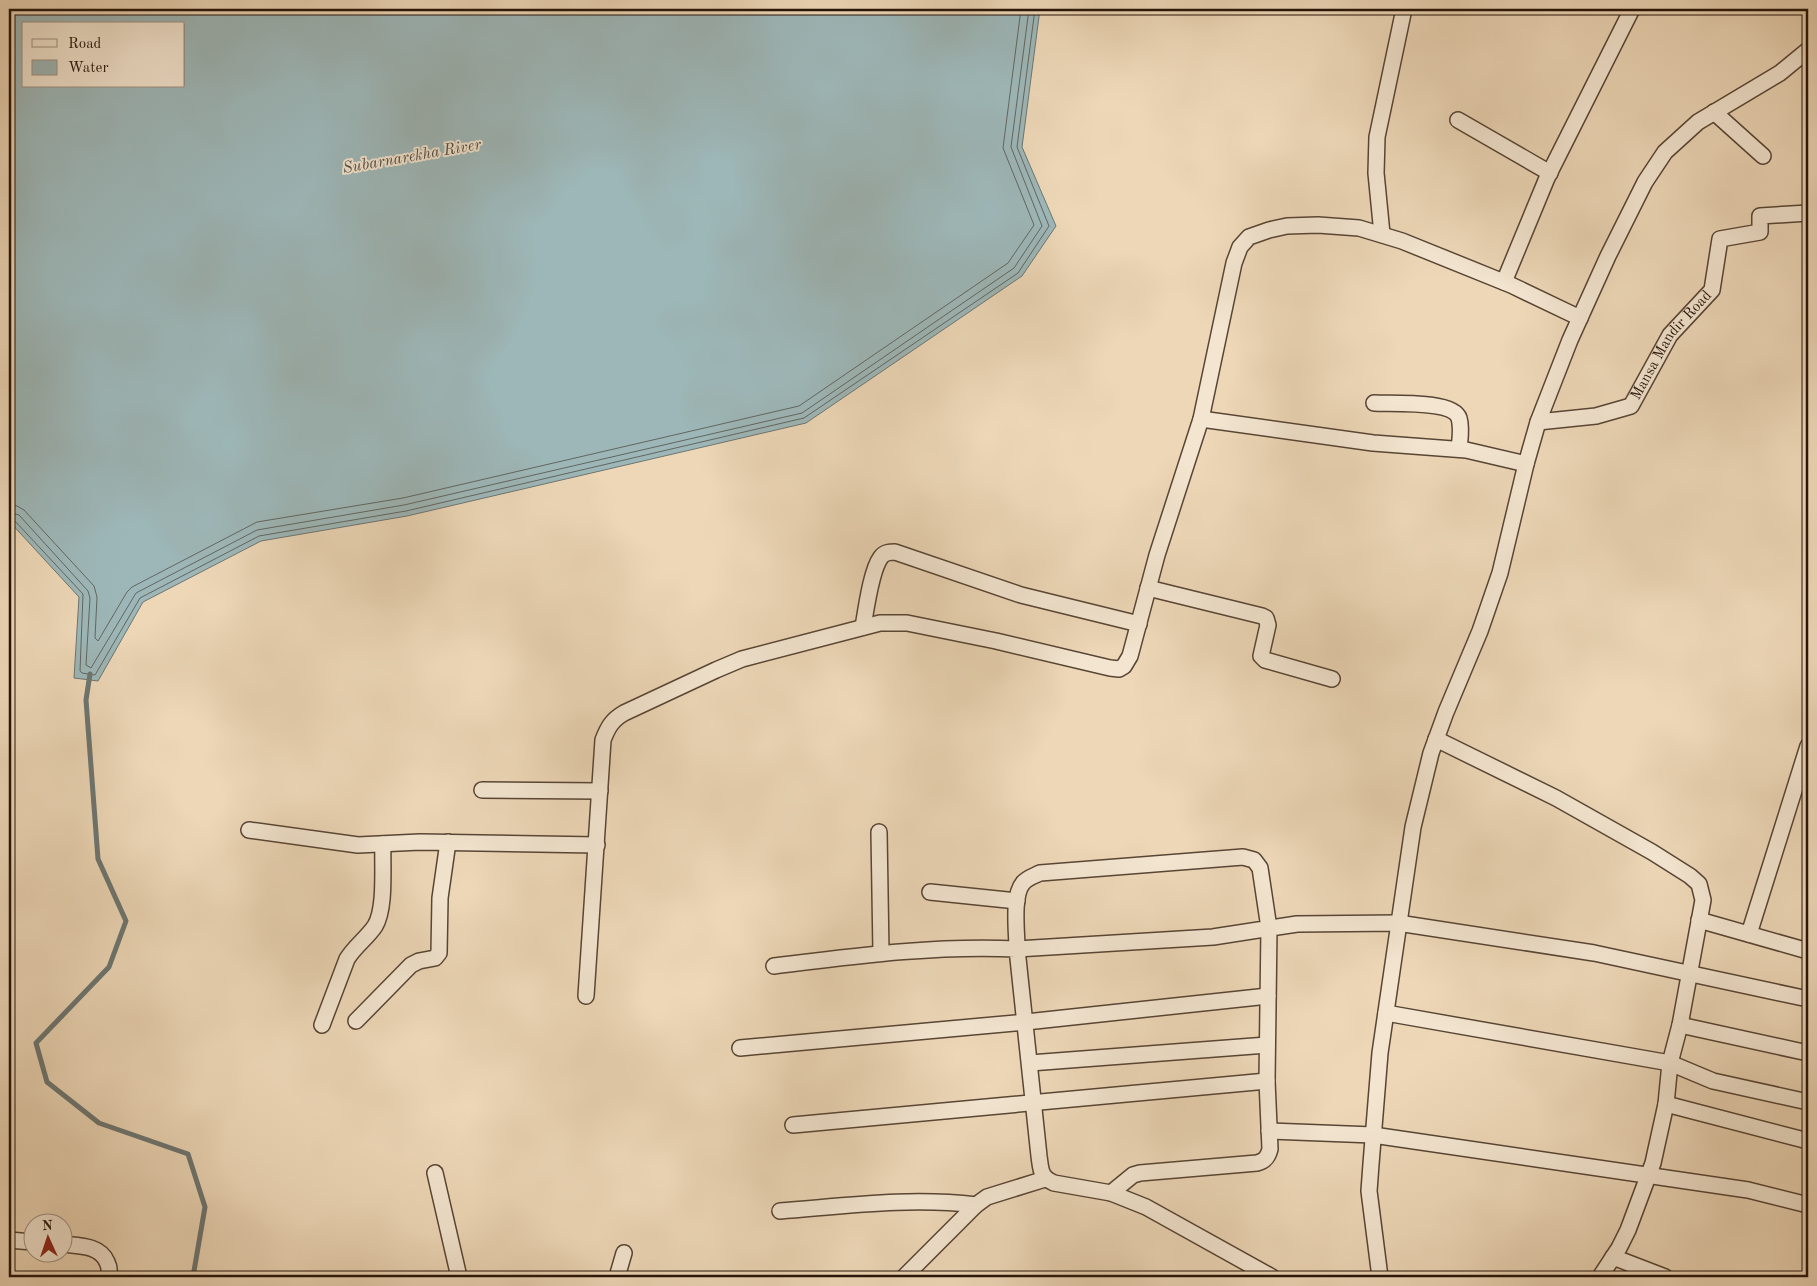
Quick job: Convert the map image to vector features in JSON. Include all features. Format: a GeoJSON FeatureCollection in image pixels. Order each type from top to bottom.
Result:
{"type":"FeatureCollection","features":[{"type":"Feature","properties":{"kind":"street"},"geometry":{"type":"LineString","coordinates":[[1382,234],[1376,173],[1377,137],[1404,9]]}},
{"type":"Feature","properties":{"kind":"street"},"geometry":{"type":"LineString","coordinates":[[1504,282],[1550,173],[1632,9]]}},
{"type":"Feature","properties":{"kind":"street"},"geometry":{"type":"LineString","coordinates":[[1380,1277],[1369,1191],[1373,1135],[1380,1053],[1413,827],[1420,794],[1436,739],[1480,631],[1500,572],[1538,422],[1580,318],[1608,256],[1645,182],[1665,152],[1698,122],[1780,73],[1808,50]]}},
{"type":"Feature","properties":{"kind":"street"},"geometry":{"type":"LineString","coordinates":[[1714,112],[1763,156]]}},
{"type":"Feature","properties":{"kind":"street"},"geometry":{"type":"LineString","coordinates":[[1458,120],[1550,173]]}},
{"type":"Feature","properties":{"kind":"street","name":"Mansa Mandir Road"},"geometry":{"type":"LineString","coordinates":[[1538,422],[1596,416],[1631,406],[1670,335],[1712,290],[1720,239],[1760,232],[1760,216],[1808,213]]}},
{"type":"Feature","properties":{"kind":"street"},"geometry":{"type":"LineString","coordinates":[[586,996],[603,740],[614,719],[742,659],[863,626],[894,622],[996,641],[1110,668],[1119,668],[1128,662],[1157,555],[1200,419],[1234,263],[1240,247],[1249,237],[1278,228],[1318,224],[1359,228],[1382,234],[1504,282],[1580,318]]}},
{"type":"Feature","properties":{"kind":"street"},"geometry":{"type":"LineString","coordinates":[[1374,403],[1433,405],[1449,408],[1456,412],[1459,418],[1459,449]]}},
{"type":"Feature","properties":{"kind":"street"},"geometry":{"type":"LineString","coordinates":[[1200,419],[1373,443],[1459,449],[1484,453],[1526,464]]}},
{"type":"Feature","properties":{"kind":"street"},"geometry":{"type":"LineString","coordinates":[[863,626],[876,567],[881,557],[886,553],[896,552],[1020,595],[1139,624]]}},
{"type":"Feature","properties":{"kind":"street"},"geometry":{"type":"LineString","coordinates":[[1148,588],[1262,616],[1266,618],[1268,625],[1261,656],[1265,660],[1332,678]]}},
{"type":"Feature","properties":{"kind":"street"},"geometry":{"type":"LineString","coordinates":[[1436,739],[1556,798],[1652,852],[1690,876],[1702,890],[1703,900],[1690,973],[1680,1025],[1670,1063],[1666,1104],[1649,1174],[1628,1230],[1600,1277]]}},
{"type":"Feature","properties":{"kind":"street"},"geometry":{"type":"LineString","coordinates":[[1749,934],[1808,746]]}},
{"type":"Feature","properties":{"kind":"street"},"geometry":{"type":"LineString","coordinates":[[482,790],[600,791]]}},
{"type":"Feature","properties":{"kind":"street"},"geometry":{"type":"LineString","coordinates":[[249,830],[339,844],[358,845],[448,842],[597,845]]}},
{"type":"Feature","properties":{"kind":"street"},"geometry":{"type":"LineString","coordinates":[[879,832],[882,953]]}},
{"type":"Feature","properties":{"kind":"street"},"geometry":{"type":"LineString","coordinates":[[356,1021],[411,965],[419,961],[436,958],[439,953],[440,898],[448,842]]}},
{"type":"Feature","properties":{"kind":"street"},"geometry":{"type":"LineString","coordinates":[[322,1025],[347,959],[378,920],[381,908],[383,844]]}},
{"type":"Feature","properties":{"kind":"street"},"geometry":{"type":"LineString","coordinates":[[1111,1193],[1133,1175],[1140,1173],[1262,1162],[1268,1156],[1270,1150],[1267,1081],[1269,928],[1260,868],[1254,860],[1243,857],[1040,873],[1028,878],[1022,884],[1017,901],[1017,949],[1039,1156],[1041,1171],[1045,1179],[1054,1183],[1111,1193],[1146,1207],[1272,1277]]}},
{"type":"Feature","properties":{"kind":"street"},"geometry":{"type":"LineString","coordinates":[[930,892],[1017,901]]}},
{"type":"Feature","properties":{"kind":"street"},"geometry":{"type":"LineString","coordinates":[[1699,920],[1808,951]]}},
{"type":"Feature","properties":{"kind":"street"},"geometry":{"type":"LineString","coordinates":[[774,966],[882,953],[979,947],[1017,949],[1213,937],[1297,924],[1398,923],[1594,954],[1808,999]]}},
{"type":"Feature","properties":{"kind":"street"},"geometry":{"type":"LineString","coordinates":[[740,1048],[1026,1022],[1268,996]]}},
{"type":"Feature","properties":{"kind":"street"},"geometry":{"type":"LineString","coordinates":[[1386,1013],[1670,1063],[1713,1081],[1808,1102]]}},
{"type":"Feature","properties":{"kind":"street"},"geometry":{"type":"LineString","coordinates":[[1680,1025],[1808,1053]]}},
{"type":"Feature","properties":{"kind":"street"},"geometry":{"type":"LineString","coordinates":[[1030,1063],[1267,1045]]}},
{"type":"Feature","properties":{"kind":"street"},"geometry":{"type":"LineString","coordinates":[[793,1125],[1267,1081]]}},
{"type":"Feature","properties":{"kind":"street"},"geometry":{"type":"LineString","coordinates":[[1666,1104],[1808,1141]]}},
{"type":"Feature","properties":{"kind":"street"},"geometry":{"type":"LineString","coordinates":[[1269,1131],[1373,1135],[1649,1174],[1748,1190],[1808,1205]]}},
{"type":"Feature","properties":{"kind":"street"},"geometry":{"type":"LineString","coordinates":[[435,1174],[459,1277]]}},
{"type":"Feature","properties":{"kind":"street"},"geometry":{"type":"LineString","coordinates":[[904,1277],[976,1204],[987,1197],[1045,1179]]}},
{"type":"Feature","properties":{"kind":"street"},"geometry":{"type":"LineString","coordinates":[[780,1210],[942,1201],[976,1204]]}},
{"type":"Feature","properties":{"kind":"street"},"geometry":{"type":"LineString","coordinates":[[9,1240],[22,1241]]}},
{"type":"Feature","properties":{"kind":"street"},"geometry":{"type":"LineString","coordinates":[[72,1246],[98,1250],[105,1256],[110,1268],[108,1277]]}},
{"type":"Feature","properties":{"kind":"street"},"geometry":{"type":"LineString","coordinates":[[617,1277],[624,1253]]}},
{"type":"Feature","properties":{"kind":"street"},"geometry":{"type":"LineString","coordinates":[[1613,1257],[1665,1277]]}},
{"type":"Feature","properties":{"kind":"water","name":"Subarnarekha River"},"geometry":{"type":"Polygon","coordinates":[[[9,9],[1040,9],[1022,147],[1056,226],[1022,276],[806,423],[407,516],[261,541],[143,602],[98,681],[74,678],[79,597],[9,521],[9,9]]]}},
{"type":"Feature","properties":{"kind":"waterway"},"geometry":{"type":"LineString","coordinates":[[90,674],[86,700],[98,859],[126,921],[109,967],[36,1043],[47,1082],[99,1123],[188,1154],[205,1207],[194,1271],[189,1277]]}}]}
